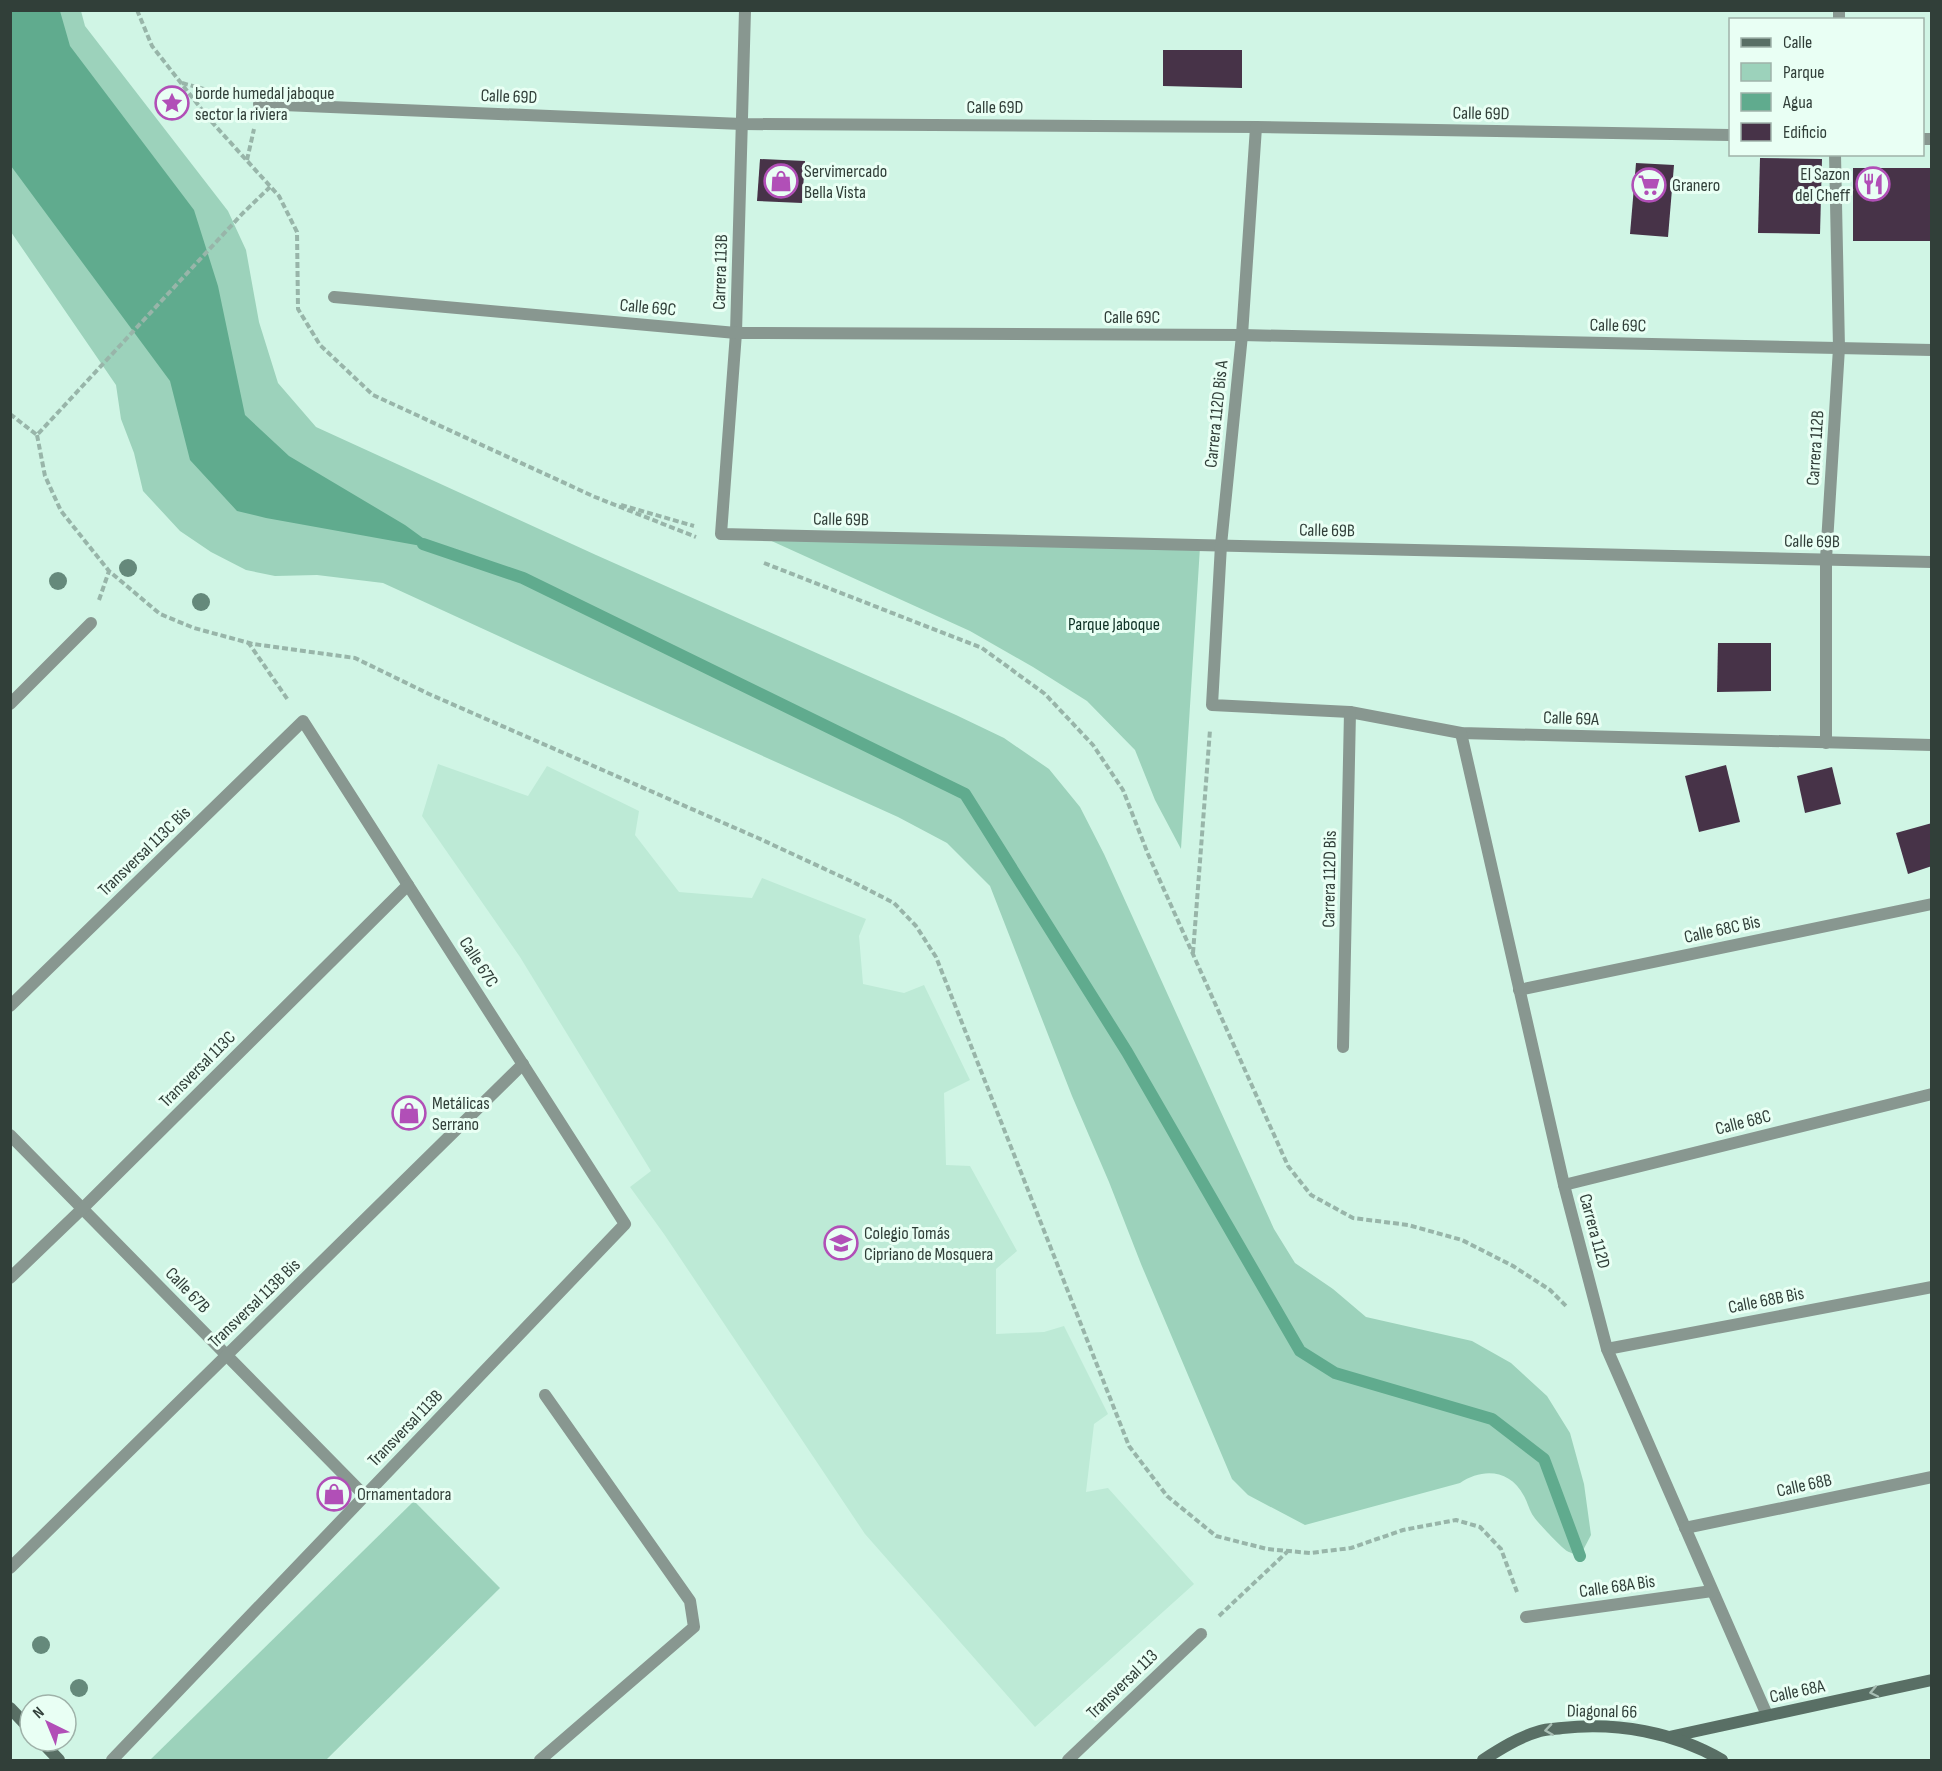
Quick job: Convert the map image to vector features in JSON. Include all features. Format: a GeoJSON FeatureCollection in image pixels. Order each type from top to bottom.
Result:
{"type":"FeatureCollection","features":[{"type":"Feature","properties":{"kind":"street","name":"Carrera 113B"},"geometry":{"type":"LineString","coordinates":[[721,534],[736,333],[746,10]]}},
{"type":"Feature","properties":{"kind":"street","name":"Calle 69D"},"geometry":{"type":"LineString","coordinates":[[259,104],[742,124],[1256,127],[1729,135]]}},
{"type":"Feature","properties":{"kind":"street","name":"Carrera 112D Bis A"},"geometry":{"type":"LineString","coordinates":[[1212,705],[1221,545],[1242,335],[1256,127]]}},
{"type":"Feature","properties":{"kind":"street","name":"Carrera 112B"},"geometry":{"type":"LineString","coordinates":[[1826,743],[1826,559],[1839,348],[1835,156]]}},
{"type":"Feature","properties":{"kind":"street","name":"Calle 69C"},"geometry":{"type":"LineString","coordinates":[[334,297],[736,333],[1242,335],[1932,350]]}},
{"type":"Feature","properties":{"kind":"street","name":"Calle 69B"},"geometry":{"type":"LineString","coordinates":[[721,534],[1932,562]]}},
{"type":"Feature","properties":{"kind":"street"},"geometry":{"type":"LineString","coordinates":[[10,704],[91,623]]}},
{"type":"Feature","properties":{"kind":"street","name":"Calle 69A"},"geometry":{"type":"LineString","coordinates":[[1212,705],[1350,712],[1461,733],[1932,745]]}},
{"type":"Feature","properties":{"kind":"street","name":"Carrera 112D Bis"},"geometry":{"type":"LineString","coordinates":[[1343,1047],[1350,712]]}},
{"type":"Feature","properties":{"kind":"street","name":"Calle 67C"},"geometry":{"type":"LineString","coordinates":[[303,721],[625,1224]]}},
{"type":"Feature","properties":{"kind":"street","name":"Transversal 113C Bis"},"geometry":{"type":"LineString","coordinates":[[10,1006],[303,721]]}},
{"type":"Feature","properties":{"kind":"street","name":"Carrera 112D"},"geometry":{"type":"LineString","coordinates":[[1461,733],[1564,1185],[1607,1349],[1767,1715]]}},
{"type":"Feature","properties":{"kind":"street","name":"Transversal 113C"},"geometry":{"type":"LineString","coordinates":[[10,1278],[408,885]]}},
{"type":"Feature","properties":{"kind":"street","name":"Calle 68C Bis"},"geometry":{"type":"LineString","coordinates":[[1519,990],[1932,904]]}},
{"type":"Feature","properties":{"kind":"street","name":"Transversal 113B Bis"},"geometry":{"type":"LineString","coordinates":[[10,1569],[523,1064]]}},
{"type":"Feature","properties":{"kind":"street","name":"Calle 68C"},"geometry":{"type":"LineString","coordinates":[[1564,1185],[1932,1094]]}},
{"type":"Feature","properties":{"kind":"street","name":"Calle 67B"},"geometry":{"type":"LineString","coordinates":[[10,1135],[365,1496]]}},
{"type":"Feature","properties":{"kind":"street","name":"Transversal 113B"},"geometry":{"type":"LineString","coordinates":[[112,1761],[625,1224]]}},
{"type":"Feature","properties":{"kind":"street","name":"Calle 68B Bis"},"geometry":{"type":"LineString","coordinates":[[1607,1349],[1932,1287]]}},
{"type":"Feature","properties":{"kind":"street"},"geometry":{"type":"LineString","coordinates":[[540,1761],[694,1627],[690,1601],[545,1395]]}},
{"type":"Feature","properties":{"kind":"street","name":"Calle 68B"},"geometry":{"type":"LineString","coordinates":[[1685,1528],[1932,1477]]}},
{"type":"Feature","properties":{"kind":"street","name":"Calle 68A Bis"},"geometry":{"type":"LineString","coordinates":[[1526,1617],[1712,1591]]}},
{"type":"Feature","properties":{"kind":"street","name":"Transversal 113"},"geometry":{"type":"LineString","coordinates":[[1068,1761],[1201,1634]]}},
{"type":"Feature","properties":{"kind":"street","name":"Calle 68A"},"geometry":{"type":"LineString","coordinates":[[1670,1737],[1932,1680]]}},
{"type":"Feature","properties":{"kind":"street","name":"Diagonal 66"},"geometry":{"type":"LineString","coordinates":[[1483,1761],[1502,1747],[1541,1730],[1580,1726],[1646,1730],[1670,1737],[1722,1761]]}},
{"type":"Feature","properties":{"kind":"path"},"geometry":{"type":"LineString","coordinates":[[137,10],[152,46],[210,120],[279,196],[297,232],[298,309],[320,345],[373,395],[595,497],[705,540]]}},
{"type":"Feature","properties":{"kind":"path"},"geometry":{"type":"LineString","coordinates":[[181,83],[259,104]]}},
{"type":"Feature","properties":{"kind":"path"},"geometry":{"type":"LineString","coordinates":[[38,435],[243,213],[270,187]]}},
{"type":"Feature","properties":{"kind":"path"},"geometry":{"type":"LineString","coordinates":[[10,414],[38,435],[45,476],[61,511],[109,571],[160,614],[194,628],[248,642],[355,658],[429,694],[758,838],[894,903],[916,926],[936,957],[1129,1446],[1167,1496],[1216,1536],[1266,1549],[1311,1553],[1350,1548],[1403,1530],[1456,1520],[1480,1527],[1501,1549],[1526,1617]]}},
{"type":"Feature","properties":{"kind":"path"},"geometry":{"type":"LineString","coordinates":[[595,497],[721,534]]}},
{"type":"Feature","properties":{"kind":"path"},"geometry":{"type":"LineString","coordinates":[[761,562],[982,648],[1046,694],[1093,745],[1123,790],[1148,854],[1288,1166],[1311,1195],[1353,1218],[1408,1225],[1462,1240],[1513,1266],[1550,1290],[1574,1315]]}},
{"type":"Feature","properties":{"kind":"path"},"geometry":{"type":"LineString","coordinates":[[248,642],[303,721]]}},
{"type":"Feature","properties":{"kind":"path"},"geometry":{"type":"LineString","coordinates":[[1193,955],[1212,705]]}},
{"type":"Feature","properties":{"kind":"path"},"geometry":{"type":"LineString","coordinates":[[1201,1634],[1287,1551]]}},
{"type":"Feature","properties":{"kind":"shaded area","name":"Colegio Tomás Cipriano de Mosquera"},"geometry":{"type":"Polygon","coordinates":[[[438,764],[528,796],[547,766],[639,811],[635,835],[679,892],[752,898],[762,878],[866,919],[859,936],[863,984],[904,993],[924,985],[970,1080],[944,1093],[946,1165],[970,1166],[1017,1251],[996,1269],[996,1334],[1044,1332],[1064,1326],[1108,1414],[1094,1424],[1086,1492],[1108,1488],[1194,1584],[1035,1727],[865,1534],[630,1187],[651,1171],[520,957],[422,816],[438,764]]]}},
{"type":"Feature","properties":{"kind":"green space"},"geometry":{"type":"Polygon","coordinates":[[[10,11],[81,11],[85,26],[228,211],[246,250],[259,322],[278,383],[316,427],[596,555],[956,715],[1004,738],[1049,769],[1080,807],[1104,854],[1274,1229],[1295,1263],[1333,1289],[1366,1317],[1472,1341],[1511,1363],[1547,1396],[1570,1433],[1584,1484],[1591,1535],[1580,1556],[1564,1549],[1540,1524],[1518,1487],[1511,1480],[1495,1474],[1477,1475],[1460,1483],[1305,1525],[1248,1495],[1232,1479],[1072,1096],[990,886],[947,843],[898,817],[383,583],[317,575],[275,576],[246,570],[211,552],[180,531],[143,491],[134,453],[121,419],[116,385],[11,232],[10,11]]]}},
{"type":"Feature","properties":{"kind":"green space","name":"Parque Jaboque"},"geometry":{"type":"Polygon","coordinates":[[[765,538],[1200,547],[1181,849],[1155,800],[1135,750],[1087,701],[970,631],[765,538]]]}},
{"type":"Feature","properties":{"kind":"green space"},"geometry":{"type":"Polygon","coordinates":[[[414,1501],[500,1588],[326,1760],[150,1760],[414,1501]]]}},
{"type":"Feature","properties":{"kind":"water"},"geometry":{"type":"Polygon","coordinates":[[[11,10],[60,11],[70,46],[194,210],[218,286],[245,415],[289,456],[405,525],[438,549],[237,511],[190,460],[170,381],[11,166],[11,10]]]}},
{"type":"Feature","properties":{"kind":"building"},"geometry":{"type":"Polygon","coordinates":[[[1163,50],[1242,50],[1242,88],[1163,86],[1163,50]]]}},
{"type":"Feature","properties":{"kind":"building"},"geometry":{"type":"Polygon","coordinates":[[[1760,158],[1822,159],[1820,234],[1758,233],[1760,158]]]}},
{"type":"Feature","properties":{"kind":"building","name":"Servimercado Bella Vista"},"geometry":{"type":"Polygon","coordinates":[[[760,159],[805,161],[802,203],[757,201],[760,159]]]}},
{"type":"Feature","properties":{"kind":"building"},"geometry":{"type":"Polygon","coordinates":[[[1636,163],[1674,165],[1668,237],[1630,234],[1636,163]]]}},
{"type":"Feature","properties":{"kind":"building"},"geometry":{"type":"Polygon","coordinates":[[[1853,168],[1932,168],[1932,241],[1853,241],[1853,168]]]}},
{"type":"Feature","properties":{"kind":"building"},"geometry":{"type":"Polygon","coordinates":[[[1718,643],[1771,643],[1771,691],[1717,692],[1718,643]]]}},
{"type":"Feature","properties":{"kind":"building"},"geometry":{"type":"Polygon","coordinates":[[[1726,765],[1740,822],[1699,832],[1685,776],[1726,765]]]}},
{"type":"Feature","properties":{"kind":"building"},"geometry":{"type":"Polygon","coordinates":[[[1832,767],[1841,804],[1805,813],[1797,776],[1832,767]]]}},
{"type":"Feature","properties":{"kind":"building"},"geometry":{"type":"Polygon","coordinates":[[[1932,823],[1932,866],[1908,874],[1896,833],[1932,823]]]}},
{"type":"Feature","properties":{"kind":"waterway"},"geometry":{"type":"LineString","coordinates":[[423,544],[523,578],[965,794],[1127,1052],[1300,1351],[1335,1373],[1492,1419],[1544,1459],[1580,1556]]}},
{"type":"Feature","properties":{"kind":"place","name":"borde humedal jaboque sector la riviera"},"geometry":{"type":"Point","coordinates":[172,103]}},
{"type":"Feature","properties":{"kind":"place","name":"Servimercado Bella Vista"},"geometry":{"type":"Point","coordinates":[781,181]}},
{"type":"Feature","properties":{"kind":"place","name":"El Sazon del Cheff"},"geometry":{"type":"Point","coordinates":[1873,184]}},
{"type":"Feature","properties":{"kind":"place","name":"Granero"},"geometry":{"type":"Point","coordinates":[1649,185]}},
{"type":"Feature","properties":{"kind":"place","name":"Metálicas Serrano"},"geometry":{"type":"Point","coordinates":[409,1113]}},
{"type":"Feature","properties":{"kind":"place","name":"Colegio Tomás Cipriano de Mosquera"},"geometry":{"type":"Point","coordinates":[841,1243]}},
{"type":"Feature","properties":{"kind":"place","name":"Ornamentadora"},"geometry":{"type":"Point","coordinates":[334,1494]}}]}
